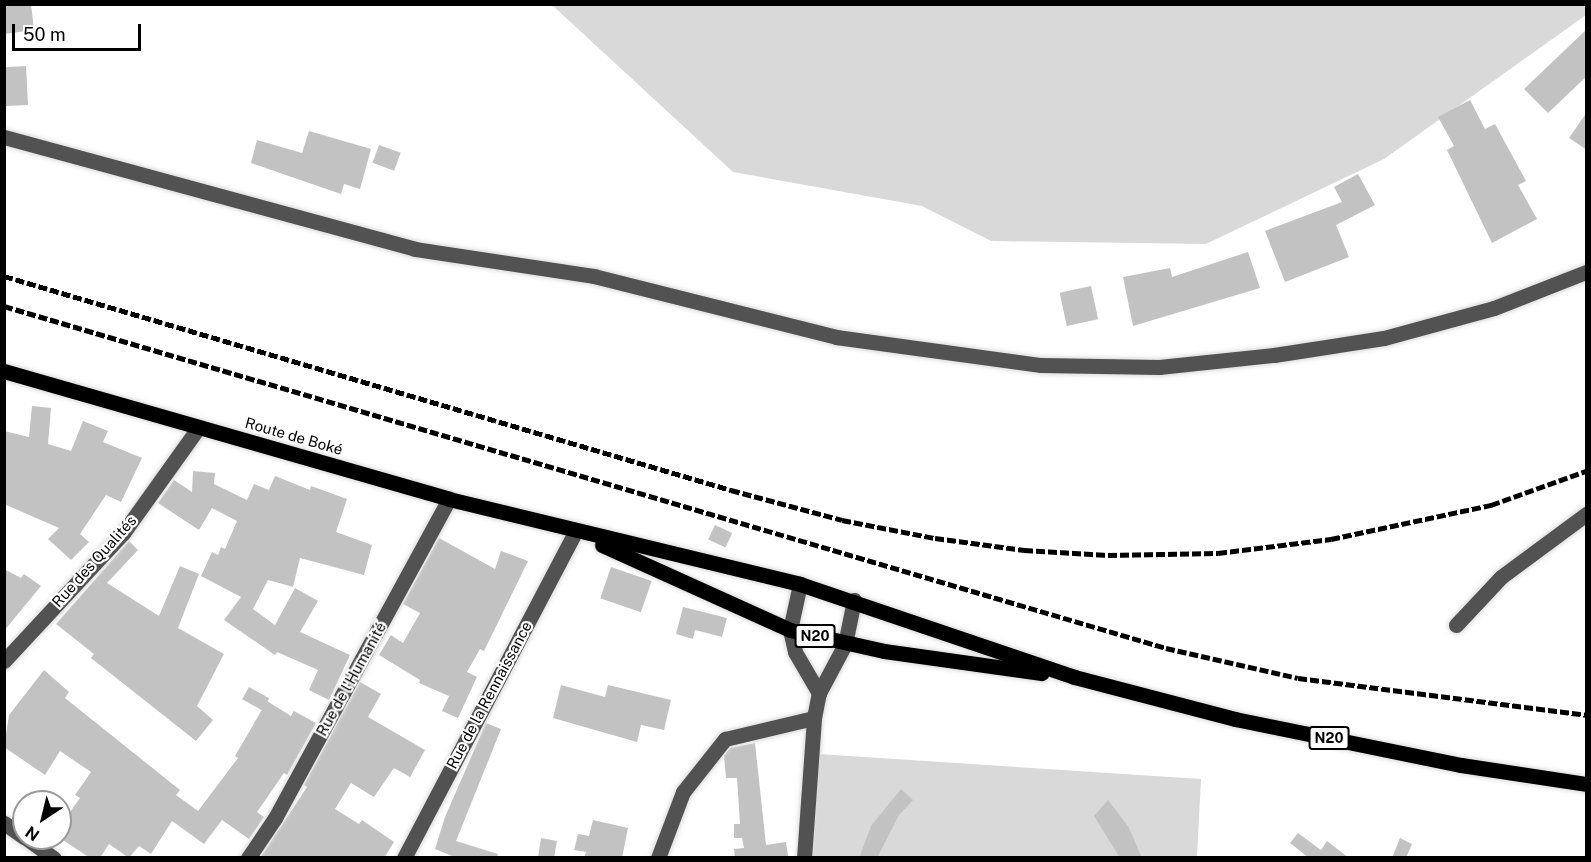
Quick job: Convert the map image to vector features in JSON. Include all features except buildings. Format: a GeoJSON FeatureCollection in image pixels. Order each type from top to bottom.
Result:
{"type":"FeatureCollection","features":[{"type":"Feature","properties":{"kind":"main road","name":"Route de Boké"},"geometry":{"type":"LineString","coordinates":[[4,371],[449,499],[575,532]]}},
{"type":"Feature","properties":{"kind":"main road","name":"N20"},"geometry":{"type":"LineString","coordinates":[[575,532],[800,584],[854,600],[1074,677],[1281,729],[1461,765],[1587,784]]}},
{"type":"Feature","properties":{"kind":"main road","name":"N20"},"geometry":{"type":"LineString","coordinates":[[575,532],[789,630],[845,644],[1074,677]]}},
{"type":"Feature","properties":{"kind":"street"},"geometry":{"type":"LineString","coordinates":[[4,136],[415,249],[594,276],[836,337],[1041,365],[1159,367],[1274,355],[1384,338],[1494,308],[1587,272]]}},
{"type":"Feature","properties":{"kind":"street","name":"Rue des Qualités"},"geometry":{"type":"LineString","coordinates":[[4,661],[123,533],[199,427]]}},
{"type":"Feature","properties":{"kind":"street","name":"Rue de l'Humanité"},"geometry":{"type":"LineString","coordinates":[[248,858],[275,818],[449,499]]}},
{"type":"Feature","properties":{"kind":"street"},"geometry":{"type":"LineString","coordinates":[[1456,626],[1501,577],[1587,514]]}},
{"type":"Feature","properties":{"kind":"street","name":"Rue de la Rennaissance"},"geometry":{"type":"LineString","coordinates":[[404,858],[575,532]]}},
{"type":"Feature","properties":{"kind":"street"},"geometry":{"type":"LineString","coordinates":[[800,584],[789,630],[795,652],[819,693]]}},
{"type":"Feature","properties":{"kind":"street"},"geometry":{"type":"LineString","coordinates":[[804,858],[814,718],[819,693],[845,644],[854,600]]}},
{"type":"Feature","properties":{"kind":"street"},"geometry":{"type":"LineString","coordinates":[[658,858],[683,792],[725,739],[814,718]]}},
{"type":"Feature","properties":{"kind":"shaded area"},"geometry":{"type":"Polygon","coordinates":[[[1586,4],[1586,15],[1384,159],[1206,244],[991,241],[922,206],[733,172],[552,5],[1586,4]]]}},
{"type":"Feature","properties":{"kind":"shaded area"},"geometry":{"type":"Polygon","coordinates":[[[818,754],[1201,779],[1197,857],[810,858],[818,754]]]}},
{"type":"Feature","properties":{"kind":"railway"},"geometry":{"type":"LineString","coordinates":[[4,276],[731,490],[842,520],[935,538],[1024,550],[1108,555],[1218,553],[1331,539],[1491,505],[1586,471]]}},
{"type":"Feature","properties":{"kind":"railway"},"geometry":{"type":"LineString","coordinates":[[4,306],[1166,648],[1298,678],[1586,715]]}}]}
